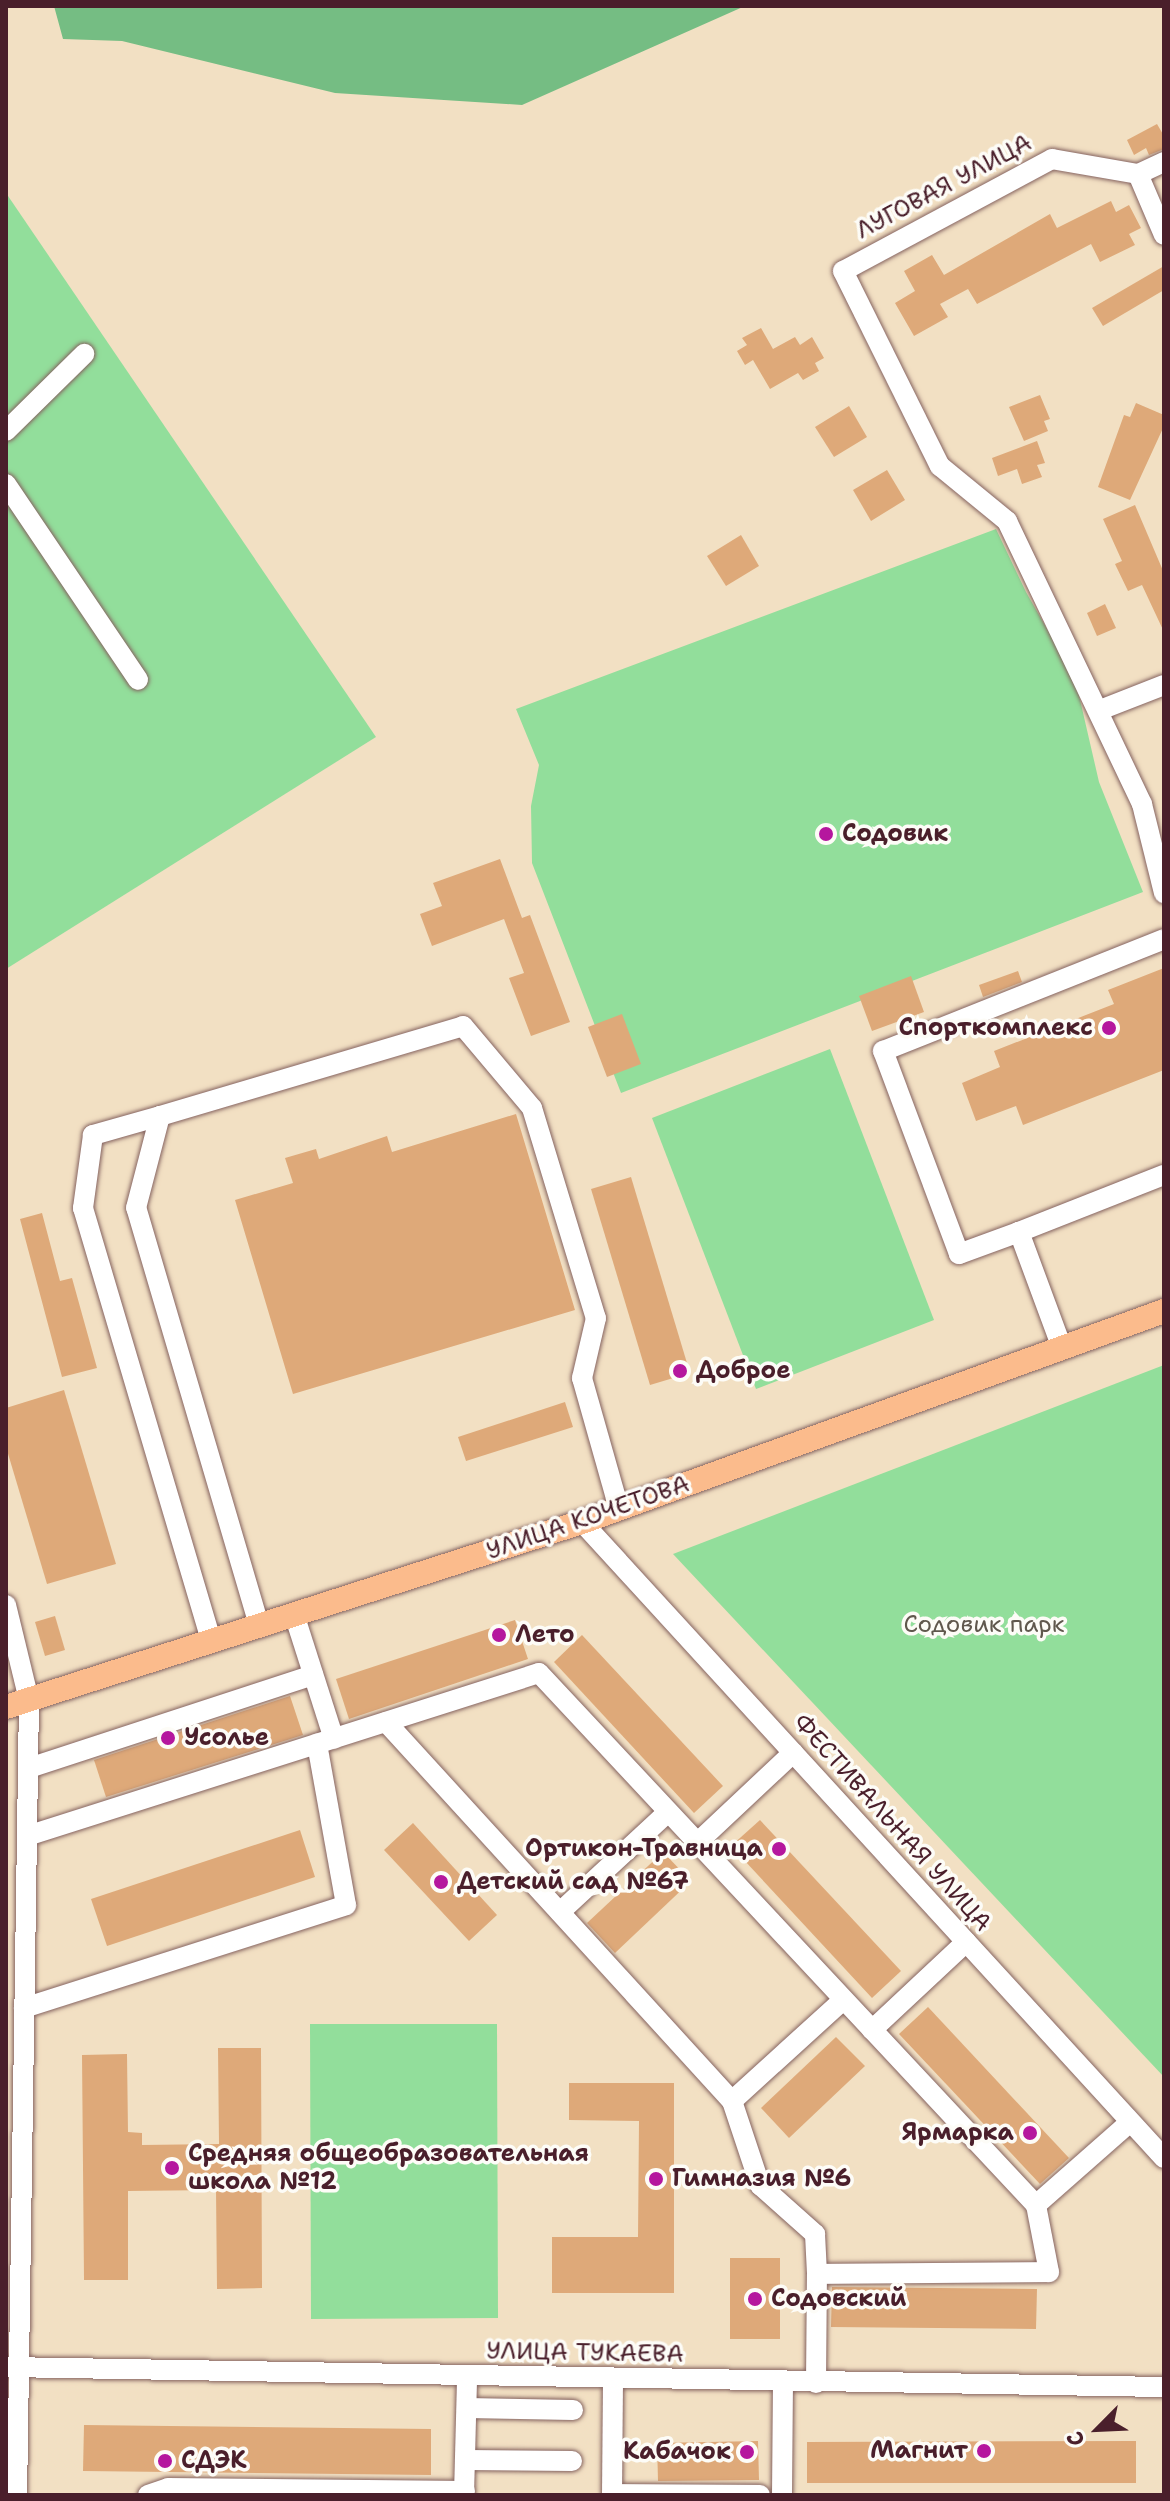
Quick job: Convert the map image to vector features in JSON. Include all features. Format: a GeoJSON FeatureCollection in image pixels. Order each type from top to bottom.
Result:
{"type":"FeatureCollection","features":[{"type":"Feature","properties":{"kind":"main road","name":"УЛИЦА КОЧЕТОВА"},"geometry":{"type":"LineString","coordinates":[[17,1704],[582,1522],[1164,1311]]}},
{"type":"Feature","properties":{"kind":"street","name":"ЛУГОВАЯ УЛИЦА"},"geometry":{"type":"LineString","coordinates":[[1100,710],[1007,521],[940,466],[843,271],[1052,159],[1138,174]]}},
{"type":"Feature","properties":{"kind":"street"},"geometry":{"type":"LineString","coordinates":[[1164,162],[1138,174],[1164,235]]}},
{"type":"Feature","properties":{"kind":"street"},"geometry":{"type":"LineString","coordinates":[[6,431],[84,354]]}},
{"type":"Feature","properties":{"kind":"street"},"geometry":{"type":"LineString","coordinates":[[6,484],[138,680]]}},
{"type":"Feature","properties":{"kind":"street"},"geometry":{"type":"LineString","coordinates":[[1164,685],[1100,710],[1142,804],[1164,893]]}},
{"type":"Feature","properties":{"kind":"street"},"geometry":{"type":"LineString","coordinates":[[1164,939],[883,1051],[959,1254],[1164,1175]]}},
{"type":"Feature","properties":{"kind":"street"},"geometry":{"type":"LineString","coordinates":[[211,1641],[83,1208],[93,1135],[463,1026],[532,1108],[596,1318],[582,1378],[619,1509]]}},
{"type":"Feature","properties":{"kind":"street"},"geometry":{"type":"LineString","coordinates":[[160,1116],[136,1208],[259,1625]]}},
{"type":"Feature","properties":{"kind":"street"},"geometry":{"type":"LineString","coordinates":[[1019,1232],[1062,1348]]}},
{"type":"Feature","properties":{"kind":"street","name":"ФЕСТИВАЛЬНАЯ УЛИЦА"},"geometry":{"type":"LineString","coordinates":[[582,1522],[1164,2158]]}},
{"type":"Feature","properties":{"kind":"street"},"geometry":{"type":"LineString","coordinates":[[6,1605],[17,1704],[29,1768],[12,2367],[17,2495]]}},
{"type":"Feature","properties":{"kind":"street"},"geometry":{"type":"LineString","coordinates":[[24,2008],[346,1905],[326,1741],[313,1675],[294,1614]]}},
{"type":"Feature","properties":{"kind":"street"},"geometry":{"type":"LineString","coordinates":[[27,1836],[539,1673],[1036,2205],[1049,2272],[817,2274]]}},
{"type":"Feature","properties":{"kind":"street"},"geometry":{"type":"LineString","coordinates":[[29,1768],[313,1675]]}},
{"type":"Feature","properties":{"kind":"street"},"geometry":{"type":"LineString","coordinates":[[386,1722],[732,2101],[760,2185],[815,2234],[816,2383]]}},
{"type":"Feature","properties":{"kind":"street"},"geometry":{"type":"LineString","coordinates":[[697,1843],[793,1753]]}},
{"type":"Feature","properties":{"kind":"street"},"geometry":{"type":"LineString","coordinates":[[560,1912],[668,1812]]}},
{"type":"Feature","properties":{"kind":"street"},"geometry":{"type":"LineString","coordinates":[[872,2030],[966,1942]]}},
{"type":"Feature","properties":{"kind":"street"},"geometry":{"type":"LineString","coordinates":[[732,2101],[843,2000]]}},
{"type":"Feature","properties":{"kind":"street"},"geometry":{"type":"LineString","coordinates":[[1036,2205],[1130,2122]]}},
{"type":"Feature","properties":{"kind":"street","name":"УЛИЦА ТУКАЕВА"},"geometry":{"type":"LineString","coordinates":[[12,2367],[613,2380],[1164,2387]]}},
{"type":"Feature","properties":{"kind":"street"},"geometry":{"type":"LineString","coordinates":[[148,2495],[168,2488],[465,2493],[467,2377]]}},
{"type":"Feature","properties":{"kind":"street"},"geometry":{"type":"LineString","coordinates":[[613,2380],[612,2494],[760,2495]]}},
{"type":"Feature","properties":{"kind":"street"},"geometry":{"type":"LineString","coordinates":[[782,2495],[783,2382]]}},
{"type":"Feature","properties":{"kind":"street"},"geometry":{"type":"LineString","coordinates":[[467,2408],[573,2410]]}},
{"type":"Feature","properties":{"kind":"street"},"geometry":{"type":"LineString","coordinates":[[467,2460],[572,2461]]}},
{"type":"Feature","properties":{"kind":"green space"},"geometry":{"type":"Polygon","coordinates":[[[54,6],[745,6],[522,105],[335,93],[122,41],[63,39],[54,6]]]}},
{"type":"Feature","properties":{"kind":"green space"},"geometry":{"type":"Polygon","coordinates":[[[6,193],[376,737],[6,969],[6,193]]]}},
{"type":"Feature","properties":{"kind":"green space","name":"Содовик"},"geometry":{"type":"Polygon","coordinates":[[[996,529],[1026,592],[1075,678],[1099,782],[1143,892],[621,1093],[532,863],[531,806],[539,765],[516,709],[996,529]]]}},
{"type":"Feature","properties":{"kind":"green space"},"geometry":{"type":"Polygon","coordinates":[[[830,1049],[934,1320],[756,1389],[652,1118],[830,1049]]]}},
{"type":"Feature","properties":{"kind":"green space","name":"Содовик парк"},"geometry":{"type":"Polygon","coordinates":[[[1164,1365],[1164,2077],[673,1554],[1164,1365]]]}},
{"type":"Feature","properties":{"kind":"green space"},"geometry":{"type":"Polygon","coordinates":[[[310,2024],[497,2024],[498,2318],[311,2319],[310,2024]]]}},
{"type":"Feature","properties":{"kind":"building"},"geometry":{"type":"Polygon","coordinates":[[[1157,124],[1164,136],[1164,149],[1149,155],[1146,148],[1134,155],[1127,140],[1157,124]]]}},
{"type":"Feature","properties":{"kind":"building"},"geometry":{"type":"Polygon","coordinates":[[[1111,201],[1116,212],[1129,205],[1141,228],[1129,234],[1135,245],[1100,262],[1091,244],[977,304],[968,289],[940,304],[948,317],[914,336],[895,303],[915,291],[904,271],[932,255],[944,275],[1050,214],[1057,228],[1111,201]]]}},
{"type":"Feature","properties":{"kind":"building"},"geometry":{"type":"Polygon","coordinates":[[[1164,266],[1164,290],[1103,326],[1092,308],[1164,266]]]}},
{"type":"Feature","properties":{"kind":"building"},"geometry":{"type":"Polygon","coordinates":[[[761,328],[773,349],[795,337],[800,345],[812,337],[824,358],[815,363],[819,371],[803,380],[798,373],[770,389],[753,360],[745,365],[737,351],[747,345],[742,338],[761,328]]]}},
{"type":"Feature","properties":{"kind":"building"},"geometry":{"type":"Polygon","coordinates":[[[1040,395],[1050,419],[1044,421],[1048,431],[1024,441],[1009,407],[1040,395]]]}},
{"type":"Feature","properties":{"kind":"building"},"geometry":{"type":"Polygon","coordinates":[[[1136,403],[1164,415],[1164,426],[1130,500],[1098,487],[1124,415],[1130,417],[1136,403]]]}},
{"type":"Feature","properties":{"kind":"building"},"geometry":{"type":"Polygon","coordinates":[[[849,406],[867,437],[834,457],[815,427],[849,406]]]}},
{"type":"Feature","properties":{"kind":"building"},"geometry":{"type":"Polygon","coordinates":[[[1037,441],[1045,463],[1037,465],[1042,477],[1022,484],[1017,469],[998,476],[992,458],[1037,441]]]}},
{"type":"Feature","properties":{"kind":"building"},"geometry":{"type":"Polygon","coordinates":[[[887,470],[905,500],[871,521],[853,490],[887,470]]]}},
{"type":"Feature","properties":{"kind":"building"},"geometry":{"type":"Polygon","coordinates":[[[1135,505],[1164,573],[1164,632],[1142,585],[1128,591],[1115,564],[1122,561],[1103,519],[1135,505]]]}},
{"type":"Feature","properties":{"kind":"building"},"geometry":{"type":"Polygon","coordinates":[[[741,535],[759,566],[726,586],[707,556],[741,535]]]}},
{"type":"Feature","properties":{"kind":"building"},"geometry":{"type":"Polygon","coordinates":[[[1105,604],[1116,628],[1097,636],[1087,613],[1105,604]]]}},
{"type":"Feature","properties":{"kind":"building"},"geometry":{"type":"Polygon","coordinates":[[[500,859],[522,918],[530,915],[570,1022],[531,1036],[509,978],[524,973],[504,919],[432,946],[420,914],[442,906],[433,883],[500,859]]]}},
{"type":"Feature","properties":{"kind":"building","name":"Спорткомплекс"},"geometry":{"type":"Polygon","coordinates":[[[1164,968],[1164,1070],[1023,1125],[1016,1106],[976,1121],[962,1083],[1000,1067],[994,1051],[1114,1004],[1108,990],[1164,968]]]}},
{"type":"Feature","properties":{"kind":"building"},"geometry":{"type":"Polygon","coordinates":[[[1018,971],[1022,982],[983,997],[979,985],[1018,971]]]}},
{"type":"Feature","properties":{"kind":"building"},"geometry":{"type":"Polygon","coordinates":[[[911,976],[924,1012],[872,1031],[859,996],[911,976]]]}},
{"type":"Feature","properties":{"kind":"building"},"geometry":{"type":"Polygon","coordinates":[[[622,1014],[641,1064],[607,1077],[588,1027],[622,1014]]]}},
{"type":"Feature","properties":{"kind":"building"},"geometry":{"type":"Polygon","coordinates":[[[516,1114],[575,1310],[293,1394],[235,1200],[293,1183],[285,1158],[316,1149],[319,1159],[387,1136],[392,1152],[516,1114]]]}},
{"type":"Feature","properties":{"kind":"building"},"geometry":{"type":"Polygon","coordinates":[[[631,1177],[690,1373],[650,1385],[591,1189],[631,1177]]]}},
{"type":"Feature","properties":{"kind":"building"},"geometry":{"type":"Polygon","coordinates":[[[42,1213],[60,1281],[72,1278],[97,1368],[62,1377],[20,1219],[42,1213]]]}},
{"type":"Feature","properties":{"kind":"building"},"geometry":{"type":"Polygon","coordinates":[[[64,1390],[116,1564],[47,1584],[6,1447],[6,1408],[64,1390]]]}},
{"type":"Feature","properties":{"kind":"building"},"geometry":{"type":"Polygon","coordinates":[[[565,1402],[573,1427],[466,1461],[458,1437],[565,1402]]]}},
{"type":"Feature","properties":{"kind":"building"},"geometry":{"type":"Polygon","coordinates":[[[55,1616],[65,1650],[45,1656],[35,1622],[55,1616]]]}},
{"type":"Feature","properties":{"kind":"building"},"geometry":{"type":"Polygon","coordinates":[[[515,1620],[528,1659],[349,1719],[336,1679],[515,1620]]]}},
{"type":"Feature","properties":{"kind":"building"},"geometry":{"type":"Polygon","coordinates":[[[582,1635],[723,1786],[694,1813],[554,1662],[582,1635]]]}},
{"type":"Feature","properties":{"kind":"building"},"geometry":{"type":"Polygon","coordinates":[[[290,1696],[303,1735],[106,1797],[94,1760],[290,1696]]]}},
{"type":"Feature","properties":{"kind":"building"},"geometry":{"type":"Polygon","coordinates":[[[760,1820],[901,1971],[872,1998],[731,1846],[760,1820]]]}},
{"type":"Feature","properties":{"kind":"building","name":"Детский сад №67"},"geometry":{"type":"Polygon","coordinates":[[[413,1823],[497,1915],[469,1941],[384,1850],[413,1823]]]}},
{"type":"Feature","properties":{"kind":"building"},"geometry":{"type":"Polygon","coordinates":[[[300,1830],[315,1877],[107,1946],[91,1899],[300,1830]]]}},
{"type":"Feature","properties":{"kind":"building"},"geometry":{"type":"Polygon","coordinates":[[[663,1852],[691,1881],[615,1953],[587,1923],[663,1852]]]}},
{"type":"Feature","properties":{"kind":"building"},"geometry":{"type":"Polygon","coordinates":[[[928,2007],[1069,2158],[1040,2184],[899,2034],[928,2007]]]}},
{"type":"Feature","properties":{"kind":"building"},"geometry":{"type":"Polygon","coordinates":[[[836,2037],[865,2066],[789,2138],[761,2108],[836,2037]]]}},
{"type":"Feature","properties":{"kind":"building","name":"Средняя общеобразовательная школа №12"},"geometry":{"type":"Polygon","coordinates":[[[218,2048],[261,2048],[262,2288],[217,2289],[216,2190],[128,2191],[128,2280],[84,2280],[82,2055],[127,2054],[128,2132],[142,2133],[142,2145],[219,2144],[218,2048]]]}},
{"type":"Feature","properties":{"kind":"building","name":"Гимназия №6"},"geometry":{"type":"Polygon","coordinates":[[[569,2083],[674,2083],[674,2293],[552,2293],[552,2237],[638,2237],[639,2121],[569,2120],[569,2083]]]}},
{"type":"Feature","properties":{"kind":"building","name":"Содовский"},"geometry":{"type":"Polygon","coordinates":[[[730,2258],[780,2258],[780,2339],[730,2339],[730,2258]]]}},
{"type":"Feature","properties":{"kind":"building"},"geometry":{"type":"Polygon","coordinates":[[[832,2287],[1037,2289],[1036,2329],[831,2327],[832,2287]]]}},
{"type":"Feature","properties":{"kind":"building"},"geometry":{"type":"Polygon","coordinates":[[[84,2425],[431,2429],[431,2475],[83,2471],[84,2425]]]}},
{"type":"Feature","properties":{"kind":"building"},"geometry":{"type":"Polygon","coordinates":[[[758,2441],[759,2480],[658,2481],[657,2443],[758,2441]]]}},
{"type":"Feature","properties":{"kind":"building"},"geometry":{"type":"Polygon","coordinates":[[[1136,2441],[1136,2483],[807,2483],[807,2442],[1136,2441]]]}},
{"type":"Feature","properties":{"kind":"place","name":"Содовик"},"geometry":{"type":"Point","coordinates":[826,834]}},
{"type":"Feature","properties":{"kind":"place","name":"Спорткомплекс"},"geometry":{"type":"Point","coordinates":[1109,1028]}},
{"type":"Feature","properties":{"kind":"place","name":"Доброе"},"geometry":{"type":"Point","coordinates":[680,1371]}},
{"type":"Feature","properties":{"kind":"place","name":"Лето"},"geometry":{"type":"Point","coordinates":[499,1635]}},
{"type":"Feature","properties":{"kind":"place","name":"Усолье"},"geometry":{"type":"Point","coordinates":[168,1738]}},
{"type":"Feature","properties":{"kind":"place","name":"Ортикон-Травница"},"geometry":{"type":"Point","coordinates":[779,1849]}},
{"type":"Feature","properties":{"kind":"place","name":"Детский сад №67"},"geometry":{"type":"Point","coordinates":[441,1882]}},
{"type":"Feature","properties":{"kind":"place","name":"Ярмарка"},"geometry":{"type":"Point","coordinates":[1030,2133]}},
{"type":"Feature","properties":{"kind":"place","name":"Средняя общеобразовательная школа №12"},"geometry":{"type":"Point","coordinates":[172,2168]}},
{"type":"Feature","properties":{"kind":"place","name":"Гимназия №6"},"geometry":{"type":"Point","coordinates":[656,2179]}},
{"type":"Feature","properties":{"kind":"place","name":"Содовский"},"geometry":{"type":"Point","coordinates":[755,2299]}},
{"type":"Feature","properties":{"kind":"place","name":"Магнит"},"geometry":{"type":"Point","coordinates":[984,2451]}},
{"type":"Feature","properties":{"kind":"place","name":"Кабачок"},"geometry":{"type":"Point","coordinates":[747,2452]}},
{"type":"Feature","properties":{"kind":"place","name":"СДЭК"},"geometry":{"type":"Point","coordinates":[165,2461]}}]}
